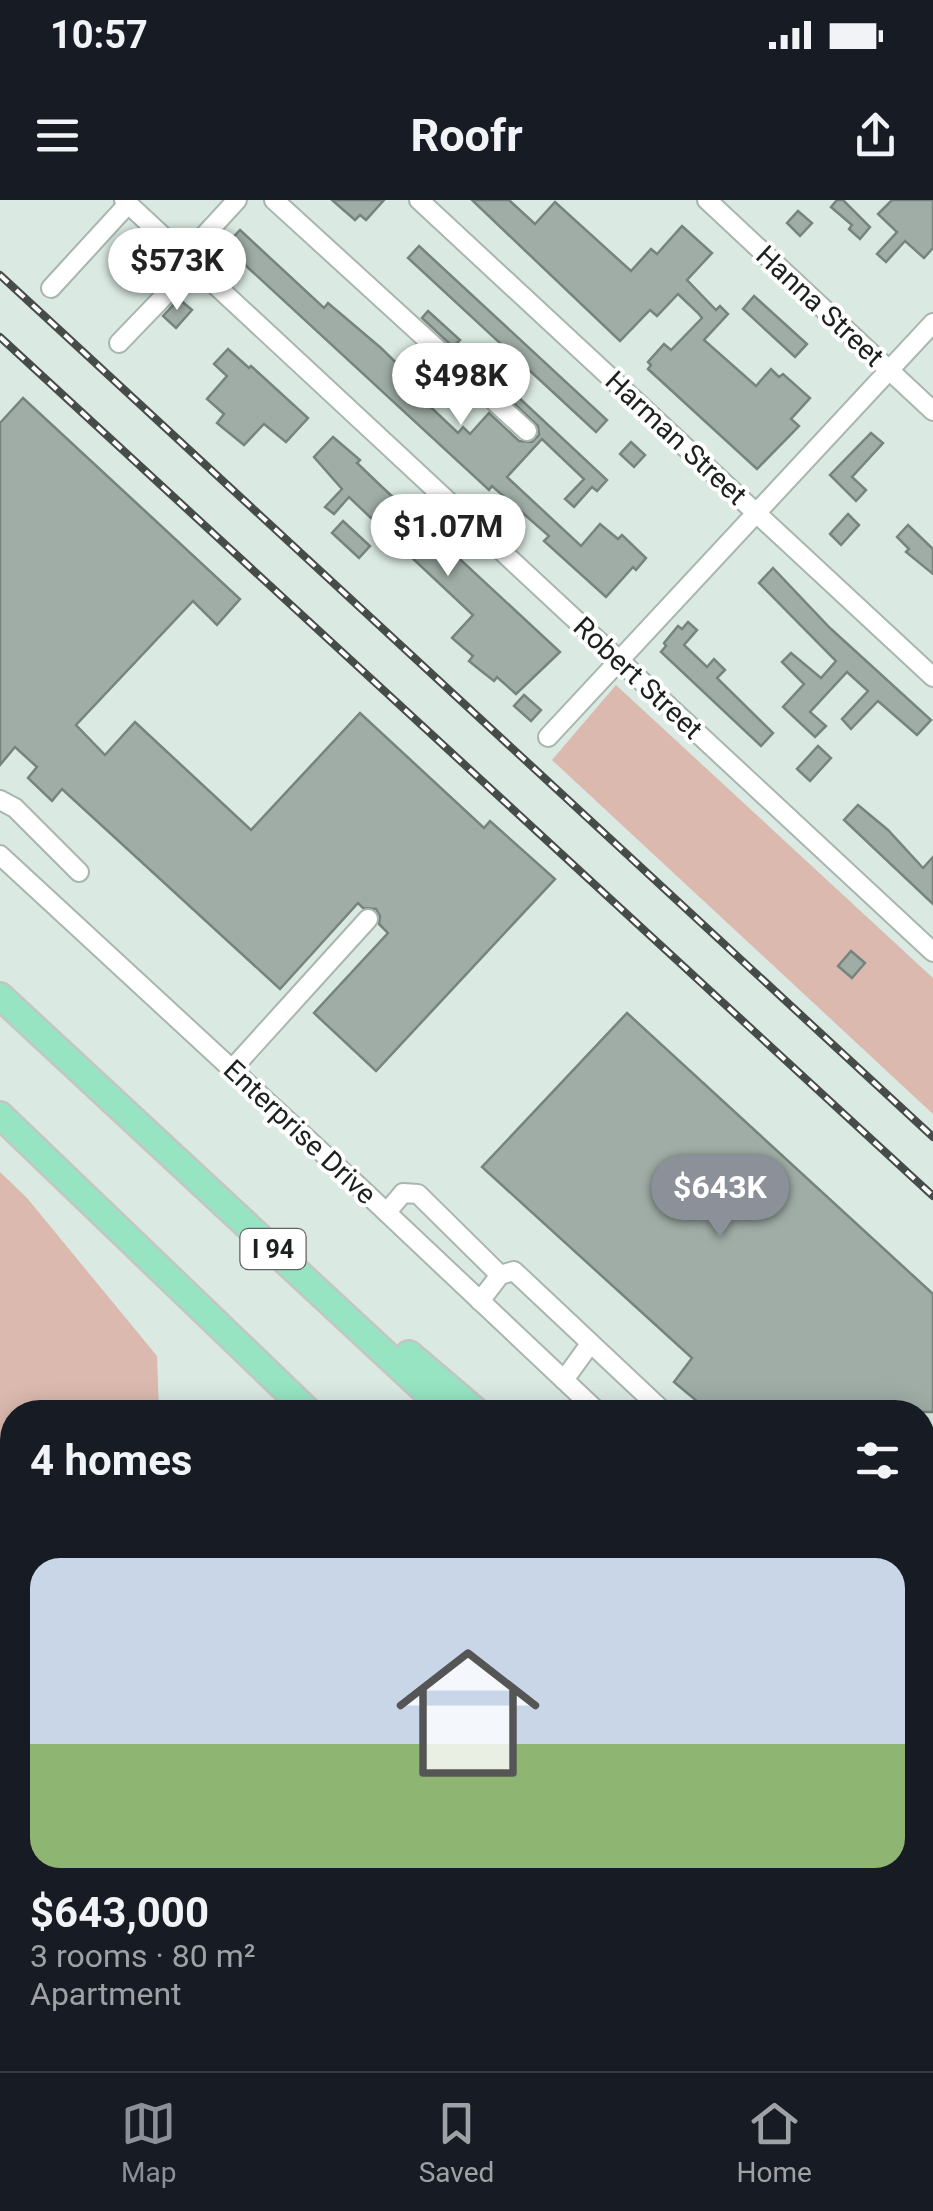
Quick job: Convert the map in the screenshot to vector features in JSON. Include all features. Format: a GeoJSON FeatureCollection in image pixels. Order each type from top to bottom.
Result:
{"type":"FeatureCollection","features":[{"type":"Feature","properties":{"kind":"highway","name":"I 94"},"geometry":{"type":"LineString","coordinates":[[0,996],[435,1400]]}},
{"type":"Feature","properties":{"kind":"highway"},"geometry":{"type":"LineString","coordinates":[[98,1086],[463,1400]]}},
{"type":"Feature","properties":{"kind":"highway"},"geometry":{"type":"LineString","coordinates":[[0,1114],[297,1400]]}},
{"type":"Feature","properties":{"kind":"street"},"geometry":{"type":"LineString","coordinates":[[119,343],[169,291],[188,258],[237,200]]}},
{"type":"Feature","properties":{"kind":"street"},"geometry":{"type":"LineString","coordinates":[[274,200],[527,432]]}},
{"type":"Feature","properties":{"kind":"street","name":"Harman Street"},"geometry":{"type":"LineString","coordinates":[[420,200],[933,677]]}},
{"type":"Feature","properties":{"kind":"street","name":"Hanna Street"},"geometry":{"type":"LineString","coordinates":[[706,200],[933,411]]}},
{"type":"Feature","properties":{"kind":"street"},"geometry":{"type":"LineString","coordinates":[[51,288],[126,202]]}},
{"type":"Feature","properties":{"kind":"street","name":"Robert Street"},"geometry":{"type":"LineString","coordinates":[[126,202],[933,952]]}},
{"type":"Feature","properties":{"kind":"street"},"geometry":{"type":"LineString","coordinates":[[166,276],[188,258]]}},
{"type":"Feature","properties":{"kind":"street"},"geometry":{"type":"LineString","coordinates":[[548,737],[933,323]]}},
{"type":"Feature","properties":{"kind":"street"},"geometry":{"type":"LineString","coordinates":[[0,800],[15,808],[79,872]]}},
{"type":"Feature","properties":{"kind":"street","name":"Enterprise Drive"},"geometry":{"type":"LineString","coordinates":[[0,855],[585,1400]]}},
{"type":"Feature","properties":{"kind":"street"},"geometry":{"type":"LineString","coordinates":[[232,1069],[368,918]]}},
{"type":"Feature","properties":{"kind":"street"},"geometry":{"type":"LineString","coordinates":[[387,1212],[403,1193],[418,1194],[500,1275]]}},
{"type":"Feature","properties":{"kind":"street"},"geometry":{"type":"LineString","coordinates":[[480,1301],[500,1275],[514,1271],[651,1400]]}},
{"type":"Feature","properties":{"kind":"street"},"geometry":{"type":"LineString","coordinates":[[564,1380],[590,1344]]}},
{"type":"Feature","properties":{"kind":"shaded area"},"geometry":{"type":"Polygon","coordinates":[[[616,685],[933,978],[933,1114],[552,760],[616,685]]]}},
{"type":"Feature","properties":{"kind":"shaded area"},"geometry":{"type":"Polygon","coordinates":[[[0,1172],[27,1198],[157,1356],[159,1400],[0,1400],[0,1172]]]}},
{"type":"Feature","properties":{"kind":"building"},"geometry":{"type":"Polygon","coordinates":[[[332,200],[384,200],[366,220],[360,215],[355,220],[332,200]]]}},
{"type":"Feature","properties":{"kind":"building"},"geometry":{"type":"Polygon","coordinates":[[[472,200],[509,200],[535,224],[555,202],[631,271],[651,249],[657,254],[682,226],[712,253],[687,280],[716,310],[720,306],[728,314],[704,340],[756,386],[771,369],[779,377],[783,374],[810,398],[791,419],[799,426],[757,469],[648,369],[648,362],[664,344],[671,350],[702,318],[678,294],[657,316],[650,310],[620,341],[472,200]]]}},
{"type":"Feature","properties":{"kind":"building"},"geometry":{"type":"Polygon","coordinates":[[[837,200],[843,200],[870,227],[860,239],[849,229],[852,225],[831,207],[837,200]]]}},
{"type":"Feature","properties":{"kind":"building"},"geometry":{"type":"Polygon","coordinates":[[[892,200],[933,200],[933,248],[924,258],[905,241],[886,262],[877,254],[897,232],[878,214],[892,200]]]}},
{"type":"Feature","properties":{"kind":"building"},"geometry":{"type":"Polygon","coordinates":[[[798,211],[812,223],[800,236],[787,223],[798,211]]]}},
{"type":"Feature","properties":{"kind":"building"},"geometry":{"type":"Polygon","coordinates":[[[240,230],[324,308],[328,303],[381,348],[425,391],[420,397],[458,433],[463,427],[470,434],[489,413],[519,441],[532,442],[539,435],[538,426],[479,370],[484,365],[607,480],[597,491],[592,487],[574,507],[565,499],[584,479],[542,439],[507,477],[581,546],[600,524],[618,539],[622,535],[646,558],[606,597],[544,541],[549,536],[492,486],[489,490],[243,263],[226,245],[240,230]]]}},
{"type":"Feature","properties":{"kind":"building"},"geometry":{"type":"Polygon","coordinates":[[[419,246],[607,420],[596,432],[408,258],[419,246]]]}},
{"type":"Feature","properties":{"kind":"building"},"geometry":{"type":"Polygon","coordinates":[[[754,296],[807,344],[795,357],[743,309],[754,296]]]}},
{"type":"Feature","properties":{"kind":"building"},"geometry":{"type":"Polygon","coordinates":[[[179,299],[192,310],[176,328],[163,316],[179,299]]]}},
{"type":"Feature","properties":{"kind":"building"},"geometry":{"type":"Polygon","coordinates":[[[428,311],[460,340],[453,347],[422,318],[428,311]]]}},
{"type":"Feature","properties":{"kind":"building"},"geometry":{"type":"Polygon","coordinates":[[[228,349],[308,418],[286,442],[264,424],[244,445],[217,423],[224,414],[207,399],[227,376],[214,364],[228,349]]]}},
{"type":"Feature","properties":{"kind":"building"},"geometry":{"type":"Polygon","coordinates":[[[23,398],[240,599],[217,625],[193,601],[76,725],[105,755],[135,722],[251,830],[360,713],[484,828],[490,821],[555,879],[376,1071],[314,1013],[388,933],[379,924],[376,909],[363,908],[358,903],[280,989],[62,789],[52,801],[28,778],[37,767],[15,747],[0,765],[0,423],[23,398]]]}},
{"type":"Feature","properties":{"kind":"building"},"geometry":{"type":"Polygon","coordinates":[[[871,433],[883,443],[852,477],[866,490],[856,501],[830,475],[871,433]]]}},
{"type":"Feature","properties":{"kind":"building"},"geometry":{"type":"Polygon","coordinates":[[[333,437],[560,652],[516,694],[469,661],[473,656],[452,638],[473,615],[410,556],[416,549],[394,529],[390,533],[349,497],[334,514],[325,507],[342,489],[314,457],[333,437]]]}},
{"type":"Feature","properties":{"kind":"building"},"geometry":{"type":"Polygon","coordinates":[[[631,442],[645,455],[634,467],[620,454],[631,442]]]}},
{"type":"Feature","properties":{"kind":"building"},"geometry":{"type":"Polygon","coordinates":[[[848,514],[859,525],[841,545],[830,534],[848,514]]]}},
{"type":"Feature","properties":{"kind":"building"},"geometry":{"type":"Polygon","coordinates":[[[343,521],[370,546],[359,558],[332,533],[343,521]]]}},
{"type":"Feature","properties":{"kind":"building"},"geometry":{"type":"Polygon","coordinates":[[[908,525],[933,549],[933,574],[906,552],[909,549],[897,537],[908,525]]]}},
{"type":"Feature","properties":{"kind":"building"},"geometry":{"type":"Polygon","coordinates":[[[773,568],[830,628],[931,720],[917,735],[878,701],[851,729],[842,719],[868,691],[847,672],[810,712],[826,726],[815,737],[783,707],[804,684],[782,662],[791,653],[821,678],[836,661],[759,583],[773,568]]]}},
{"type":"Feature","properties":{"kind":"building"},"geometry":{"type":"Polygon","coordinates":[[[688,622],[697,630],[684,645],[707,667],[714,659],[725,670],[717,678],[773,733],[761,746],[661,652],[678,626],[682,629],[688,622]]]}},
{"type":"Feature","properties":{"kind":"building"},"geometry":{"type":"Polygon","coordinates":[[[524,695],[541,710],[531,721],[514,706],[524,695]]]}},
{"type":"Feature","properties":{"kind":"building"},"geometry":{"type":"Polygon","coordinates":[[[818,746],[831,758],[810,781],[797,769],[818,746]]]}},
{"type":"Feature","properties":{"kind":"building"},"geometry":{"type":"Polygon","coordinates":[[[858,805],[923,868],[933,857],[933,904],[844,820],[858,805]]]}},
{"type":"Feature","properties":{"kind":"building"},"geometry":{"type":"Polygon","coordinates":[[[851,951],[865,963],[852,978],[838,966],[851,951]]]}},
{"type":"Feature","properties":{"kind":"building"},"geometry":{"type":"Polygon","coordinates":[[[627,1013],[933,1294],[933,1400],[696,1400],[674,1382],[692,1358],[482,1167],[627,1013]]]}},
{"type":"Feature","properties":{"kind":"railway"},"geometry":{"type":"LineString","coordinates":[[0,275],[933,1137]]}},
{"type":"Feature","properties":{"kind":"railway"},"geometry":{"type":"LineString","coordinates":[[0,337],[933,1196]]}}]}
